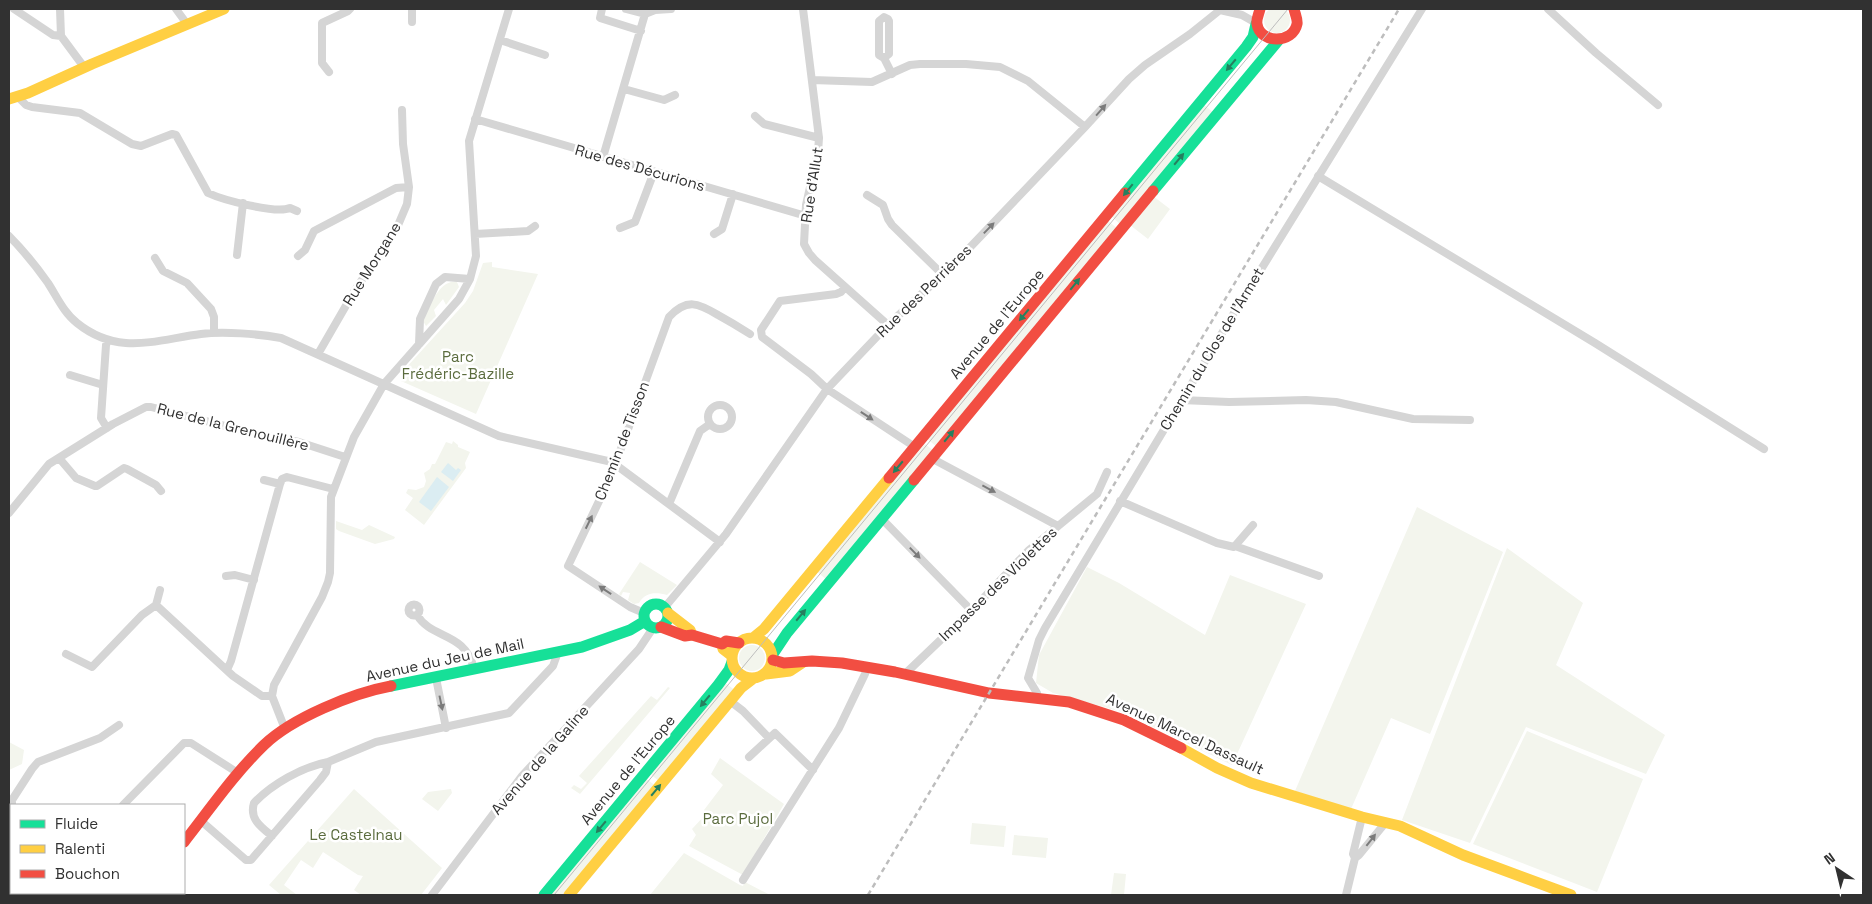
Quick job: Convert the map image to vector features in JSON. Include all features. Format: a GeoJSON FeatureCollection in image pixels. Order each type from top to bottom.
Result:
{"type":"FeatureCollection","features":[{"type":"Feature","properties":{"kind":"main road"},"geometry":{"type":"LineString","coordinates":[[13,98],[224,9]]}},
{"type":"Feature","properties":{"kind":"main road","name":"Avenue de l'Europe"},"geometry":{"type":"LineString","coordinates":[[753,638],[764,629],[1246,47],[1253,37],[1259,9]]}},
{"type":"Feature","properties":{"kind":"main road"},"geometry":{"type":"LineString","coordinates":[[1294,9],[1297,21]]}},
{"type":"Feature","properties":{"kind":"main road"},"geometry":{"type":"LineString","coordinates":[[569,895],[744,685],[754,678],[766,674],[771,667],[773,657],[783,637],[1278,41],[1293,32],[1304,9]]}},
{"type":"Feature","properties":{"kind":"main road"},"geometry":{"type":"LineString","coordinates":[[1256,24],[1264,37],[1278,41]]}},
{"type":"Feature","properties":{"kind":"main road","name":"Avenue du Jeu de Mail"},"geometry":{"type":"LineString","coordinates":[[185,841],[238,773],[265,744],[285,729],[321,710],[375,689],[436,678],[598,642],[651,622],[648,606],[654,603],[666,610]]}},
{"type":"Feature","properties":{"kind":"main road"},"geometry":{"type":"LineString","coordinates":[[651,622],[667,620],[666,610]]}},
{"type":"Feature","properties":{"kind":"main road"},"geometry":{"type":"LineString","coordinates":[[666,610],[690,630],[692,635]]}},
{"type":"Feature","properties":{"kind":"main road"},"geometry":{"type":"LineString","coordinates":[[651,622],[685,636],[692,635],[722,644],[726,641],[739,643]]}},
{"type":"Feature","properties":{"kind":"main road"},"geometry":{"type":"LineString","coordinates":[[732,659],[739,643],[753,638],[764,641],[769,646],[773,657]]}},
{"type":"Feature","properties":{"kind":"main road"},"geometry":{"type":"LineString","coordinates":[[722,644],[723,649],[732,659],[738,673],[747,678],[754,678]]}},
{"type":"Feature","properties":{"kind":"main road","name":"Avenue Marcel Dassault"},"geometry":{"type":"LineString","coordinates":[[773,657],[779,663],[797,661],[802,663]]}},
{"type":"Feature","properties":{"kind":"main road","name":"Avenue de l'Europe"},"geometry":{"type":"LineString","coordinates":[[544,895],[718,685],[729,670],[732,659]]}},
{"type":"Feature","properties":{"kind":"main road","name":"Avenue Marcel Dassault"},"geometry":{"type":"LineString","coordinates":[[766,674],[786,671],[800,666],[802,663],[816,660],[906,673],[978,691],[1069,702],[1124,720],[1192,753],[1217,768],[1251,783],[1362,817],[1386,822],[1463,855],[1571,895]]}},
{"type":"Feature","properties":{"kind":"street"},"geometry":{"type":"LineString","coordinates":[[14,9],[53,35],[61,36]]}},
{"type":"Feature","properties":{"kind":"street"},"geometry":{"type":"LineString","coordinates":[[60,9],[61,36],[84,67]]}},
{"type":"Feature","properties":{"kind":"street"},"geometry":{"type":"LineString","coordinates":[[176,9],[187,24]]}},
{"type":"Feature","properties":{"kind":"street"},"geometry":{"type":"LineString","coordinates":[[329,72],[322,63],[322,24],[348,12],[350,9]]}},
{"type":"Feature","properties":{"kind":"street"},"geometry":{"type":"LineString","coordinates":[[412,9],[412,22]]}},
{"type":"Feature","properties":{"kind":"street"},"geometry":{"type":"LineString","coordinates":[[285,729],[272,696],[274,685],[322,597],[328,582],[330,504],[333,489],[346,456],[354,437],[384,384],[459,299],[470,280],[476,256],[469,151],[470,135],[509,9]]}},
{"type":"Feature","properties":{"kind":"street"},"geometry":{"type":"LineString","coordinates":[[602,9],[600,18],[641,31]]}},
{"type":"Feature","properties":{"kind":"street"},"geometry":{"type":"LineString","coordinates":[[626,9],[646,14],[655,10],[671,9]]}},
{"type":"Feature","properties":{"kind":"street","name":"Rue d'Allut"},"geometry":{"type":"LineString","coordinates":[[802,9],[819,138],[818,152],[806,205],[804,244],[815,260],[888,326]]}},
{"type":"Feature","properties":{"kind":"street"},"geometry":{"type":"LineString","coordinates":[[1219,9],[1252,19],[1256,24]]}},
{"type":"Feature","properties":{"kind":"street","name":"Rue des Perrières"},"geometry":{"type":"LineString","coordinates":[[666,610],[720,542],[827,389],[888,326],[962,256],[1129,79],[1219,9]]}},
{"type":"Feature","properties":{"kind":"street"},"geometry":{"type":"LineString","coordinates":[[1242,15],[1259,9]]}},
{"type":"Feature","properties":{"kind":"street","name":"Chemin du Clos de l'Armet"},"geometry":{"type":"LineString","coordinates":[[1038,698],[1028,678],[1039,640],[1318,176],[1422,9]]}},
{"type":"Feature","properties":{"kind":"street"},"geometry":{"type":"LineString","coordinates":[[1548,9],[1596,53],[1658,105]]}},
{"type":"Feature","properties":{"kind":"street"},"geometry":{"type":"LineString","coordinates":[[603,156],[646,14]]}},
{"type":"Feature","properties":{"kind":"street"},"geometry":{"type":"LineString","coordinates":[[500,40],[545,55]]}},
{"type":"Feature","properties":{"kind":"street"},"geometry":{"type":"LineString","coordinates":[[884,58],[892,74]]}},
{"type":"Feature","properties":{"kind":"street"},"geometry":{"type":"LineString","coordinates":[[812,80],[872,82],[910,65],[920,64],[966,64],[1000,68],[1028,82],[1085,127]]}},
{"type":"Feature","properties":{"kind":"street"},"geometry":{"type":"LineString","coordinates":[[624,89],[664,100],[675,95]]}},
{"type":"Feature","properties":{"kind":"street"},"geometry":{"type":"LineString","coordinates":[[13,98],[26,105],[80,113],[132,144],[146,145],[172,134],[176,135],[208,192],[273,210],[290,208],[297,211]]}},
{"type":"Feature","properties":{"kind":"street","name":"Rue Morgane"},"geometry":{"type":"LineString","coordinates":[[318,354],[355,290],[396,230],[407,204],[410,188],[403,144],[402,110]]}},
{"type":"Feature","properties":{"kind":"street"},"geometry":{"type":"LineString","coordinates":[[755,116],[764,124],[819,138]]}},
{"type":"Feature","properties":{"kind":"street","name":"Rue des Décurions"},"geometry":{"type":"LineString","coordinates":[[475,119],[806,216]]}},
{"type":"Feature","properties":{"kind":"street"},"geometry":{"type":"LineString","coordinates":[[620,228],[635,222],[654,172]]}},
{"type":"Feature","properties":{"kind":"street"},"geometry":{"type":"LineString","coordinates":[[1318,176],[1595,343],[1764,449]]}},
{"type":"Feature","properties":{"kind":"street"},"geometry":{"type":"LineString","coordinates":[[298,256],[305,250],[314,231],[396,188],[410,188]]}},
{"type":"Feature","properties":{"kind":"street"},"geometry":{"type":"LineString","coordinates":[[714,234],[722,230],[733,194]]}},
{"type":"Feature","properties":{"kind":"street"},"geometry":{"type":"LineString","coordinates":[[867,194],[883,205],[892,225],[942,274]]}},
{"type":"Feature","properties":{"kind":"street"},"geometry":{"type":"LineString","coordinates":[[237,255],[243,202]]}},
{"type":"Feature","properties":{"kind":"street"},"geometry":{"type":"LineString","coordinates":[[475,234],[528,231],[535,226]]}},
{"type":"Feature","properties":{"kind":"street"},"geometry":{"type":"LineString","coordinates":[[9,236],[36,266],[67,313],[95,335],[126,344],[146,344],[214,333],[264,335],[281,338],[500,436],[616,464],[720,542]]}},
{"type":"Feature","properties":{"kind":"street"},"geometry":{"type":"LineString","coordinates":[[154,258],[163,271],[187,283],[211,309],[214,317],[214,333]]}},
{"type":"Feature","properties":{"kind":"street"},"geometry":{"type":"LineString","coordinates":[[420,344],[420,319],[436,284],[445,277],[470,280]]}},
{"type":"Feature","properties":{"kind":"street"},"geometry":{"type":"LineString","coordinates":[[844,287],[841,292],[836,294],[780,300],[761,332],[766,341],[811,374],[827,389],[915,447]]}},
{"type":"Feature","properties":{"kind":"street","name":"Chemin de Tisson"},"geometry":{"type":"LineString","coordinates":[[651,622],[568,566],[616,464],[669,317],[686,304],[698,304],[750,334]]}},
{"type":"Feature","properties":{"kind":"street"},"geometry":{"type":"LineString","coordinates":[[107,428],[101,418],[108,340]]}},
{"type":"Feature","properties":{"kind":"street"},"geometry":{"type":"LineString","coordinates":[[70,375],[103,386]]}},
{"type":"Feature","properties":{"kind":"street"},"geometry":{"type":"LineString","coordinates":[[1184,400],[1229,402],[1306,400],[1336,402],[1413,419],[1470,420]]}},
{"type":"Feature","properties":{"kind":"street","name":"Rue de la Grenouillère"},"geometry":{"type":"LineString","coordinates":[[9,513],[49,464],[141,408],[151,407],[256,434],[299,442],[346,456]]}},
{"type":"Feature","properties":{"kind":"street"},"geometry":{"type":"LineString","coordinates":[[669,504],[700,431],[710,424]]}},
{"type":"Feature","properties":{"kind":"street"},"geometry":{"type":"LineString","coordinates":[[59,458],[74,476],[95,486],[124,468],[156,485],[161,490]]}},
{"type":"Feature","properties":{"kind":"street"},"geometry":{"type":"LineString","coordinates":[[931,458],[1058,526]]}},
{"type":"Feature","properties":{"kind":"street","name":"Impasse des Violettes"},"geometry":{"type":"LineString","coordinates":[[906,673],[970,609],[974,608],[1029,550],[1097,494],[1107,472]]}},
{"type":"Feature","properties":{"kind":"street"},"geometry":{"type":"LineString","coordinates":[[227,670],[282,479],[287,477],[333,489]]}},
{"type":"Feature","properties":{"kind":"street"},"geometry":{"type":"LineString","coordinates":[[264,480],[280,484]]}},
{"type":"Feature","properties":{"kind":"street"},"geometry":{"type":"LineString","coordinates":[[1122,502],[1217,543],[1235,546],[1319,576]]}},
{"type":"Feature","properties":{"kind":"street"},"geometry":{"type":"LineString","coordinates":[[881,518],[970,609]]}},
{"type":"Feature","properties":{"kind":"street"},"geometry":{"type":"LineString","coordinates":[[1235,546],[1253,525]]}},
{"type":"Feature","properties":{"kind":"street"},"geometry":{"type":"LineString","coordinates":[[226,576],[235,575],[254,580]]}},
{"type":"Feature","properties":{"kind":"street"},"geometry":{"type":"LineString","coordinates":[[66,654],[92,667],[142,615],[156,605],[160,590]]}},
{"type":"Feature","properties":{"kind":"street"},"geometry":{"type":"LineString","coordinates":[[156,605],[227,670],[262,696],[272,696]]}},
{"type":"Feature","properties":{"kind":"street"},"geometry":{"type":"LineString","coordinates":[[417,614],[423,624],[457,641],[472,658],[474,669]]}},
{"type":"Feature","properties":{"kind":"street","name":"Avenue de la Galine"},"geometry":{"type":"LineString","coordinates":[[432,895],[522,776],[639,649],[651,622]]}},
{"type":"Feature","properties":{"kind":"street"},"geometry":{"type":"LineString","coordinates":[[272,836],[255,820],[253,812],[254,803],[285,780],[307,768],[328,762],[376,742],[509,713],[553,666],[558,652]]}},
{"type":"Feature","properties":{"kind":"street"},"geometry":{"type":"LineString","coordinates":[[743,880],[779,820],[839,728],[867,667]]}},
{"type":"Feature","properties":{"kind":"street"},"geometry":{"type":"LineString","coordinates":[[436,678],[446,728]]}},
{"type":"Feature","properties":{"kind":"street"},"geometry":{"type":"LineString","coordinates":[[730,701],[743,711],[769,738]]}},
{"type":"Feature","properties":{"kind":"street"},"geometry":{"type":"LineString","coordinates":[[12,804],[12,800],[38,762],[100,738],[119,725]]}},
{"type":"Feature","properties":{"kind":"street"},"geometry":{"type":"LineString","coordinates":[[748,758],[775,733],[813,770]]}},
{"type":"Feature","properties":{"kind":"street"},"geometry":{"type":"LineString","coordinates":[[124,804],[184,743],[191,743],[238,773]]}},
{"type":"Feature","properties":{"kind":"street"},"geometry":{"type":"LineString","coordinates":[[200,820],[248,861],[320,780],[326,772],[328,762]]}},
{"type":"Feature","properties":{"kind":"street"},"geometry":{"type":"LineString","coordinates":[[1346,895],[1362,817]]}},
{"type":"Feature","properties":{"kind":"street"},"geometry":{"type":"LineString","coordinates":[[1355,858],[1386,822]]}},
{"type":"Feature","properties":{"kind":"green space"},"geometry":{"type":"Polygon","coordinates":[[[1277,7],[1286,11],[1290,20],[1286,29],[1277,33],[1268,29],[1264,20],[1268,11],[1277,7]]]}},
{"type":"Feature","properties":{"kind":"green space"},"geometry":{"type":"Polygon","coordinates":[[[1203,104],[1214,113],[1121,225],[1111,216],[1203,104]]]}},
{"type":"Feature","properties":{"kind":"green space"},"geometry":{"type":"Polygon","coordinates":[[[1153,196],[1170,209],[1148,239],[1130,225],[1153,196]]]}},
{"type":"Feature","properties":{"kind":"green space"},"geometry":{"type":"Polygon","coordinates":[[[1107,220],[1118,229],[937,447],[926,438],[1107,220]]]}},
{"type":"Feature","properties":{"kind":"green space","name":"Parc Frédéric-Bazille"},"geometry":{"type":"Polygon","coordinates":[[[492,262],[492,267],[538,274],[476,414],[401,381],[404,370],[465,303],[473,291],[483,263],[492,262]]]}},
{"type":"Feature","properties":{"kind":"green space"},"geometry":{"type":"Polygon","coordinates":[[[451,282],[457,282],[459,287],[446,305],[443,299],[434,310],[436,316],[426,326],[423,321],[434,298],[441,288],[451,282]]]}},
{"type":"Feature","properties":{"kind":"green space"},"geometry":{"type":"Polygon","coordinates":[[[453,441],[458,447],[470,452],[465,463],[466,468],[424,525],[405,510],[413,498],[406,493],[408,489],[416,490],[424,487],[426,481],[424,473],[430,469],[432,464],[435,464],[446,442],[452,444],[453,441]]]}},
{"type":"Feature","properties":{"kind":"green space"},"geometry":{"type":"Polygon","coordinates":[[[925,444],[934,451],[827,580],[816,571],[925,444]]]}},
{"type":"Feature","properties":{"kind":"green space"},"geometry":{"type":"Polygon","coordinates":[[[1417,507],[1503,552],[1430,734],[1391,718],[1351,809],[1295,791],[1417,507]]]}},
{"type":"Feature","properties":{"kind":"green space"},"geometry":{"type":"Polygon","coordinates":[[[336,521],[362,530],[369,525],[395,537],[394,539],[375,544],[339,531],[336,529],[336,521]]]}},
{"type":"Feature","properties":{"kind":"green space"},"geometry":{"type":"Polygon","coordinates":[[[1507,548],[1583,603],[1556,665],[1665,735],[1646,774],[1526,727],[1470,843],[1402,820],[1507,548]]]}},
{"type":"Feature","properties":{"kind":"green space"},"geometry":{"type":"Polygon","coordinates":[[[640,562],[677,585],[667,595],[651,594],[641,599],[639,603],[634,604],[628,600],[630,593],[623,592],[621,596],[619,594],[640,562]]]}},
{"type":"Feature","properties":{"kind":"green space"},"geometry":{"type":"Polygon","coordinates":[[[1087,567],[1119,583],[1205,635],[1230,575],[1306,604],[1232,765],[1122,712],[1053,693],[1036,683],[1039,655],[1087,567]]]}},
{"type":"Feature","properties":{"kind":"green space"},"geometry":{"type":"Polygon","coordinates":[[[752,645],[762,648],[765,658],[762,668],[752,671],[742,668],[739,658],[742,648],[752,645]]]}},
{"type":"Feature","properties":{"kind":"green space"},"geometry":{"type":"Polygon","coordinates":[[[724,682],[736,691],[660,782],[649,773],[724,682]]]}},
{"type":"Feature","properties":{"kind":"green space"},"geometry":{"type":"Polygon","coordinates":[[[668,687],[670,688],[580,794],[571,788],[574,785],[581,789],[587,783],[579,776],[651,696],[657,700],[668,687]]]}},
{"type":"Feature","properties":{"kind":"green space"},"geometry":{"type":"Polygon","coordinates":[[[1527,731],[1643,779],[1597,892],[1473,844],[1527,731]]]}},
{"type":"Feature","properties":{"kind":"green space"},"geometry":{"type":"Polygon","coordinates":[[[9,742],[24,750],[22,764],[9,770],[9,742]]]}},
{"type":"Feature","properties":{"kind":"green space","name":"Parc Pujol"},"geometry":{"type":"Polygon","coordinates":[[[720,758],[784,804],[743,875],[689,846],[696,835],[692,829],[705,815],[704,810],[723,785],[711,774],[720,758]]]}},
{"type":"Feature","properties":{"kind":"green space"},"geometry":{"type":"Polygon","coordinates":[[[645,778],[656,786],[566,895],[548,895],[645,778]]]}},
{"type":"Feature","properties":{"kind":"green space","name":"Le Castelnau"},"geometry":{"type":"Polygon","coordinates":[[[354,789],[442,868],[421,895],[361,895],[354,890],[363,876],[358,875],[323,852],[313,868],[301,860],[284,885],[297,895],[281,895],[269,885],[354,789]]]}},
{"type":"Feature","properties":{"kind":"green space"},"geometry":{"type":"Polygon","coordinates":[[[451,789],[452,793],[438,811],[422,799],[428,792],[451,789]]]}},
{"type":"Feature","properties":{"kind":"green space"},"geometry":{"type":"Polygon","coordinates":[[[972,823],[1006,826],[1004,847],[970,844],[972,823]]]}},
{"type":"Feature","properties":{"kind":"green space"},"geometry":{"type":"Polygon","coordinates":[[[1014,835],[1048,838],[1046,858],[1012,855],[1014,835]]]}},
{"type":"Feature","properties":{"kind":"green space"},"geometry":{"type":"Polygon","coordinates":[[[684,853],[740,885],[743,886],[745,882],[770,895],[650,895],[684,853]]]}},
{"type":"Feature","properties":{"kind":"green space"},"geometry":{"type":"Polygon","coordinates":[[[1114,873],[1126,874],[1124,895],[1111,895],[1114,873]]]}},
{"type":"Feature","properties":{"kind":"shaded area"},"geometry":{"type":"Polygon","coordinates":[[[448,463],[456,470],[458,468],[461,470],[453,481],[441,472],[448,463]]]}},
{"type":"Feature","properties":{"kind":"shaded area"},"geometry":{"type":"Polygon","coordinates":[[[437,477],[449,487],[431,511],[419,502],[437,477]]]}},
{"type":"Feature","properties":{"kind":"tram line"},"geometry":{"type":"LineString","coordinates":[[554,895],[1288,9]]}},
{"type":"Feature","properties":{"kind":"railway"},"geometry":{"type":"LineString","coordinates":[[868,895],[1399,9]]}},
{"type":"Feature","properties":{"kind":"traffic: fast"},"geometry":{"type":"LineString","coordinates":[[1125,193],[1246,47],[1253,37],[1256,24]]}},
{"type":"Feature","properties":{"kind":"traffic: fast"},"geometry":{"type":"LineString","coordinates":[[1153,191],[1278,41]]}},
{"type":"Feature","properties":{"kind":"traffic: fast"},"geometry":{"type":"LineString","coordinates":[[773,654],[787,633],[914,480]]}},
{"type":"Feature","properties":{"kind":"traffic: fast"},"geometry":{"type":"LineString","coordinates":[[656,604],[665,607],[668,616],[665,625],[656,628],[647,625],[644,616],[647,607],[656,604]]}},
{"type":"Feature","properties":{"kind":"traffic: fast"},"geometry":{"type":"LineString","coordinates":[[391,686],[582,647],[630,630],[645,621]]}},
{"type":"Feature","properties":{"kind":"traffic: fast"},"geometry":{"type":"LineString","coordinates":[[544,895],[718,685],[729,670],[732,662]]}},
{"type":"Feature","properties":{"kind":"traffic: slow"},"geometry":{"type":"LineString","coordinates":[[9,99],[28,93],[224,9]]}},
{"type":"Feature","properties":{"kind":"traffic: slow"},"geometry":{"type":"LineString","coordinates":[[753,638],[764,629],[889,478]]}},
{"type":"Feature","properties":{"kind":"traffic: slow"},"geometry":{"type":"LineString","coordinates":[[668,613],[690,630],[692,635]]}},
{"type":"Feature","properties":{"kind":"traffic: slow"},"geometry":{"type":"LineString","coordinates":[[756,638],[763,641],[769,647],[772,658],[771,666],[763,675],[756,678],[748,678],[741,675],[733,666],[732,654],[735,647],[744,639],[756,638]]}},
{"type":"Feature","properties":{"kind":"traffic: slow"},"geometry":{"type":"LineString","coordinates":[[722,644],[723,649],[732,656]]}},
{"type":"Feature","properties":{"kind":"traffic: slow"},"geometry":{"type":"LineString","coordinates":[[766,674],[790,671],[802,663]]}},
{"type":"Feature","properties":{"kind":"traffic: slow"},"geometry":{"type":"LineString","coordinates":[[569,895],[741,688],[754,678]]}},
{"type":"Feature","properties":{"kind":"traffic: slow"},"geometry":{"type":"LineString","coordinates":[[1181,748],[1217,768],[1251,783],[1362,817],[1400,826],[1463,855],[1571,895]]}},
{"type":"Feature","properties":{"kind":"traffic: jam"},"geometry":{"type":"LineString","coordinates":[[1260,9],[1257,18],[1259,31],[1270,38],[1277,39],[1283,38],[1294,31],[1297,22],[1294,9]]}},
{"type":"Feature","properties":{"kind":"traffic: jam"},"geometry":{"type":"LineString","coordinates":[[914,480],[1153,191]]}},
{"type":"Feature","properties":{"kind":"traffic: jam"},"geometry":{"type":"LineString","coordinates":[[889,478],[1125,193]]}},
{"type":"Feature","properties":{"kind":"traffic: jam"},"geometry":{"type":"LineString","coordinates":[[661,627],[685,636],[692,635],[722,644],[726,641],[739,643]]}},
{"type":"Feature","properties":{"kind":"traffic: jam"},"geometry":{"type":"LineString","coordinates":[[773,660],[784,663],[812,661],[842,663],[895,672],[989,693],[1069,702],[1124,720],[1181,748]]}},
{"type":"Feature","properties":{"kind":"traffic: jam"},"geometry":{"type":"LineString","coordinates":[[185,841],[242,768],[276,735],[290,725],[324,708],[359,694],[391,686]]}}]}
